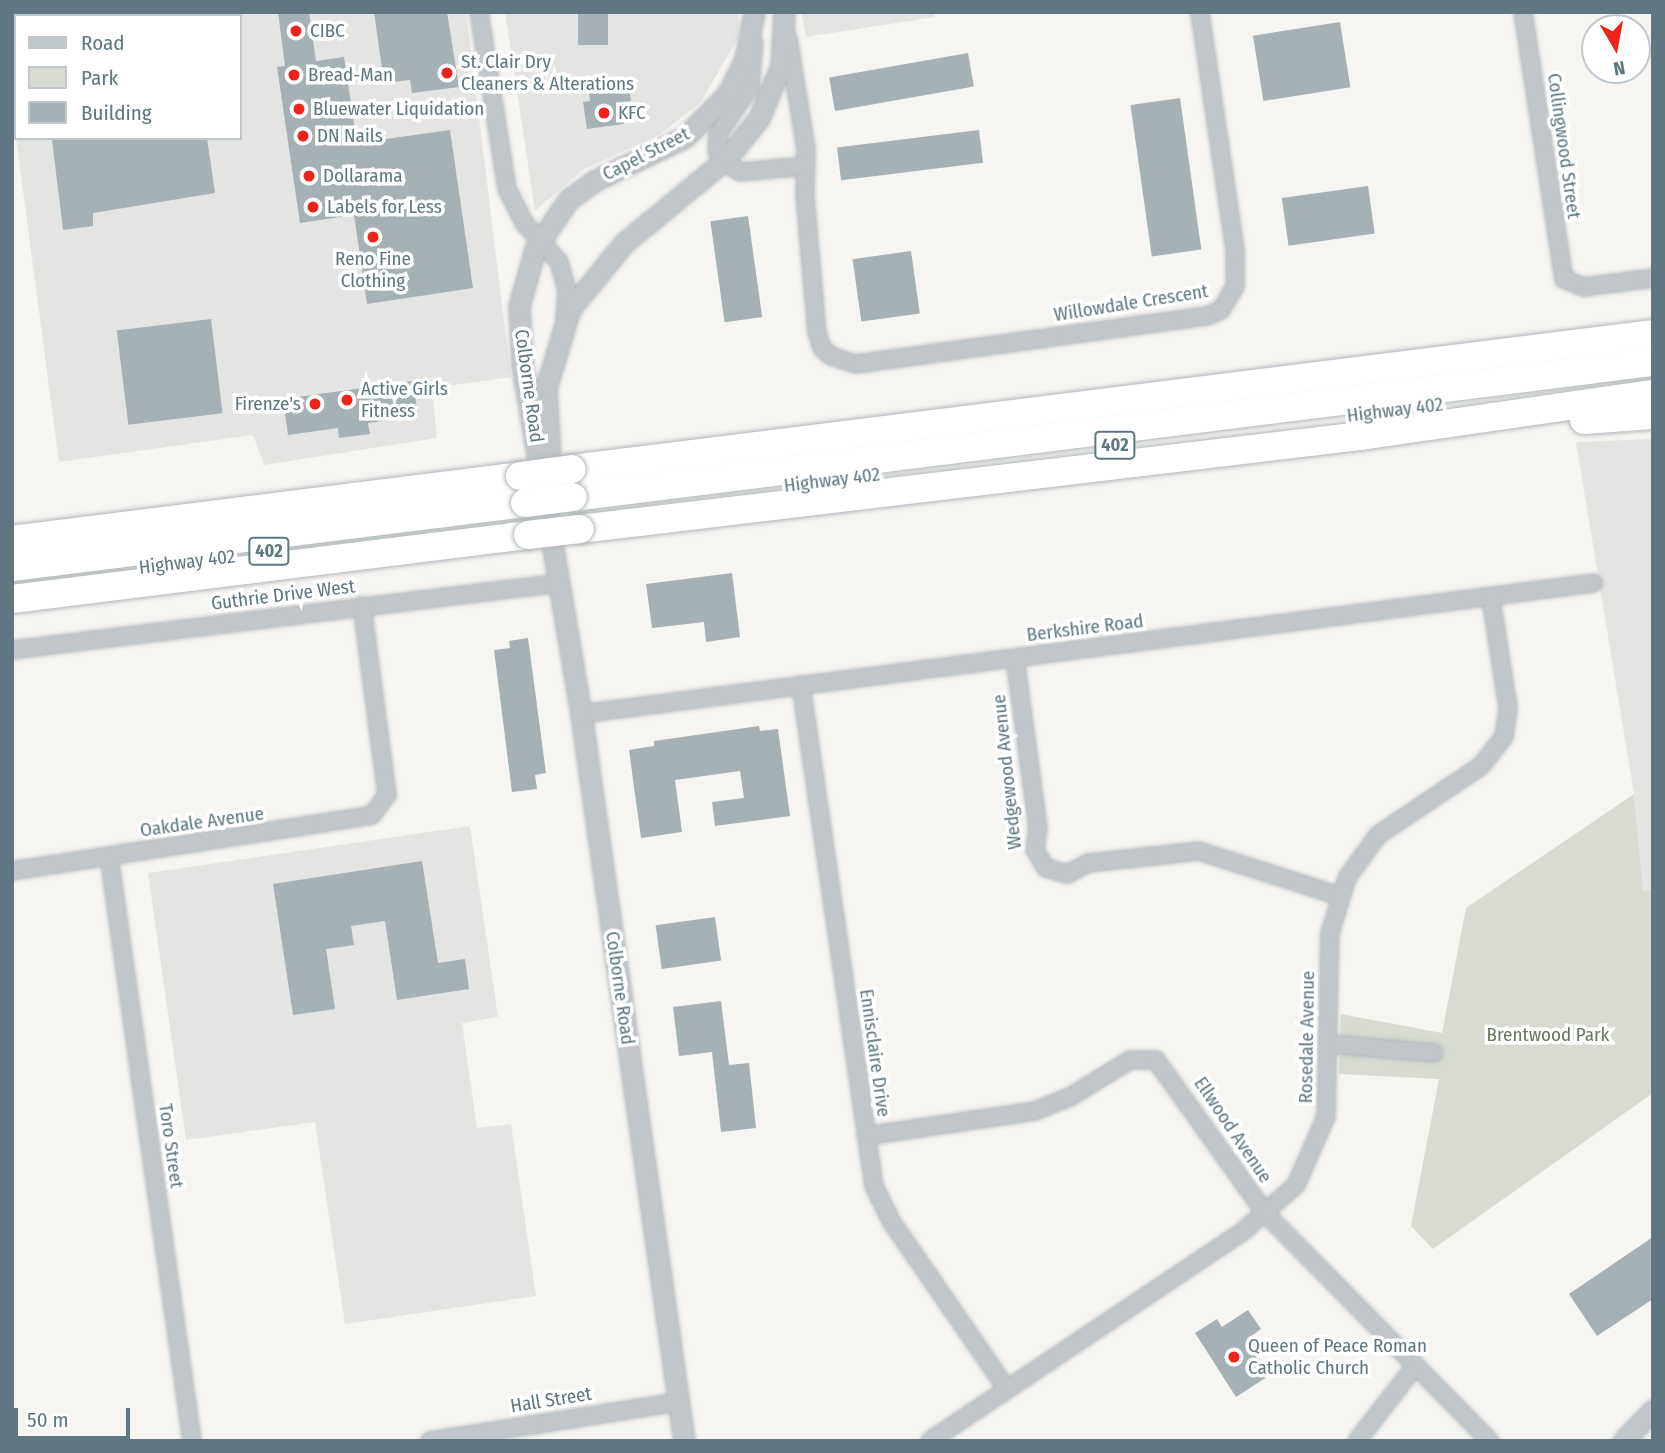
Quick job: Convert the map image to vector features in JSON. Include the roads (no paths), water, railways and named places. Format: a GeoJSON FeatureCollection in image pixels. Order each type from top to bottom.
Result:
{"type":"FeatureCollection","features":[{"type":"Feature","properties":{"kind":"highway"},"geometry":{"type":"LineString","coordinates":[[1262,382],[1451,346],[1653,320]]}},
{"type":"Feature","properties":{"kind":"highway","name":"Highway 402"},"geometry":{"type":"LineString","coordinates":[[12,540],[550,508],[1262,382],[1653,334]]}},
{"type":"Feature","properties":{"kind":"highway"},"geometry":{"type":"LineString","coordinates":[[12,599],[550,508],[1653,362]]}},
{"type":"Feature","properties":{"kind":"highway","name":"Highway 402"},"geometry":{"type":"LineString","coordinates":[[12,584],[550,508],[1653,378]]}},
{"type":"Feature","properties":{"kind":"highway"},"geometry":{"type":"LineString","coordinates":[[1361,436],[1653,394]]}},
{"type":"Feature","properties":{"kind":"highway"},"geometry":{"type":"LineString","coordinates":[[12,567],[550,508],[1361,436],[1653,415]]}},
{"type":"Feature","properties":{"kind":"street","name":"Colborne Road"},"geometry":{"type":"LineString","coordinates":[[479,12],[507,189],[517,213],[562,271],[568,300],[564,327],[546,388],[550,508]]}},
{"type":"Feature","properties":{"kind":"street","name":"Willowdale Crescent"},"geometry":{"type":"LineString","coordinates":[[806,166],[817,332],[822,348],[831,356],[856,364],[1207,316],[1221,310],[1235,287],[1235,250],[1200,12]]}},
{"type":"Feature","properties":{"kind":"street","name":"Collingwood Street"},"geometry":{"type":"LineString","coordinates":[[1523,12],[1561,266],[1570,282],[1584,286],[1653,278]]}},
{"type":"Feature","properties":{"kind":"street","name":"Capel Street"},"geometry":{"type":"LineString","coordinates":[[723,161],[716,142],[750,86],[754,16]]}},
{"type":"Feature","properties":{"kind":"street","name":"Capel Street"},"geometry":{"type":"LineString","coordinates":[[539,240],[556,214],[581,189],[667,148],[700,125],[738,77],[754,16]]}},
{"type":"Feature","properties":{"kind":"street"},"geometry":{"type":"LineString","coordinates":[[723,161],[740,172],[806,166],[785,20]]}},
{"type":"Feature","properties":{"kind":"street"},"geometry":{"type":"LineString","coordinates":[[564,327],[580,292],[608,259],[723,161],[759,118],[781,66],[785,20]]}},
{"type":"Feature","properties":{"kind":"street"},"geometry":{"type":"LineString","coordinates":[[507,189],[528,241],[524,280]]}},
{"type":"Feature","properties":{"kind":"street","name":"Colborne Road"},"geometry":{"type":"LineString","coordinates":[[539,240],[524,280],[519,337],[550,508],[581,714],[684,1441]]}},
{"type":"Feature","properties":{"kind":"street","name":"Guthrie Drive West"},"geometry":{"type":"LineString","coordinates":[[12,650],[560,583]]}},
{"type":"Feature","properties":{"kind":"street","name":"Berkshire Road"},"geometry":{"type":"LineString","coordinates":[[581,714],[1594,583]]}},
{"type":"Feature","properties":{"kind":"street","name":"Rosedale Avenue"},"geometry":{"type":"LineString","coordinates":[[930,1441],[1265,1213],[1296,1185],[1326,1117],[1330,933],[1339,896],[1378,835],[1481,766],[1499,746],[1508,708],[1491,598]]}},
{"type":"Feature","properties":{"kind":"street","name":"Oakdale Avenue"},"geometry":{"type":"LineString","coordinates":[[12,871],[372,816],[387,795],[362,606]]}},
{"type":"Feature","properties":{"kind":"street","name":"Wedgewood Avenue"},"geometry":{"type":"LineString","coordinates":[[1015,658],[1038,828],[1035,850],[1046,868],[1067,874],[1089,863],[1199,851],[1339,896]]}},
{"type":"Feature","properties":{"kind":"street","name":"Ennisclaire Drive"},"geometry":{"type":"LineString","coordinates":[[801,685],[871,1175],[884,1208],[1007,1390]]}},
{"type":"Feature","properties":{"kind":"street","name":"Toro Street"},"geometry":{"type":"LineString","coordinates":[[109,856],[192,1441]]}},
{"type":"Feature","properties":{"kind":"street"},"geometry":{"type":"LineString","coordinates":[[1329,1044],[1434,1053]]}},
{"type":"Feature","properties":{"kind":"street","name":"Ellwood Avenue"},"geometry":{"type":"LineString","coordinates":[[866,1136],[1035,1111],[1070,1097],[1130,1060],[1147,1057],[1169,1074],[1265,1213],[1490,1441]]}},
{"type":"Feature","properties":{"kind":"street"},"geometry":{"type":"LineString","coordinates":[[1357,1441],[1416,1364]]}},
{"type":"Feature","properties":{"kind":"street","name":"Hall Street"},"geometry":{"type":"LineString","coordinates":[[430,1441],[678,1402]]}},
{"type":"Feature","properties":{"kind":"street"},"geometry":{"type":"LineString","coordinates":[[1623,1441],[1653,1410]]}},
{"type":"Feature","properties":{"kind":"place","name":"CIBC"},"geometry":{"type":"Point","coordinates":[296,31]}},
{"type":"Feature","properties":{"kind":"place","name":"St. Clair Dry Cleaners & Alterations"},"geometry":{"type":"Point","coordinates":[447,73]}},
{"type":"Feature","properties":{"kind":"place","name":"Bread-Man"},"geometry":{"type":"Point","coordinates":[294,75]}},
{"type":"Feature","properties":{"kind":"place","name":"Bluewater Liquidation"},"geometry":{"type":"Point","coordinates":[299,109]}},
{"type":"Feature","properties":{"kind":"place","name":"KFC"},"geometry":{"type":"Point","coordinates":[604,113]}},
{"type":"Feature","properties":{"kind":"place","name":"DN Nails"},"geometry":{"type":"Point","coordinates":[303,136]}},
{"type":"Feature","properties":{"kind":"place","name":"Dollarama"},"geometry":{"type":"Point","coordinates":[309,176]}},
{"type":"Feature","properties":{"kind":"place","name":"Labels for Less"},"geometry":{"type":"Point","coordinates":[313,207]}},
{"type":"Feature","properties":{"kind":"place","name":"Reno Fine Clothing"},"geometry":{"type":"Point","coordinates":[373,237]}},
{"type":"Feature","properties":{"kind":"place","name":"Active Girls Fitness"},"geometry":{"type":"Point","coordinates":[347,400]}},
{"type":"Feature","properties":{"kind":"place","name":"Firenze's"},"geometry":{"type":"Point","coordinates":[315,404]}},
{"type":"Feature","properties":{"kind":"place","name":"Queen of Peace Roman Catholic Church"},"geometry":{"type":"Point","coordinates":[1234,1357]}},
{"type":"Feature","properties":{"kind":"park label","name":"Brentwood Park"},"geometry":{"type":"Point","coordinates":[1548,1035]}}]}
